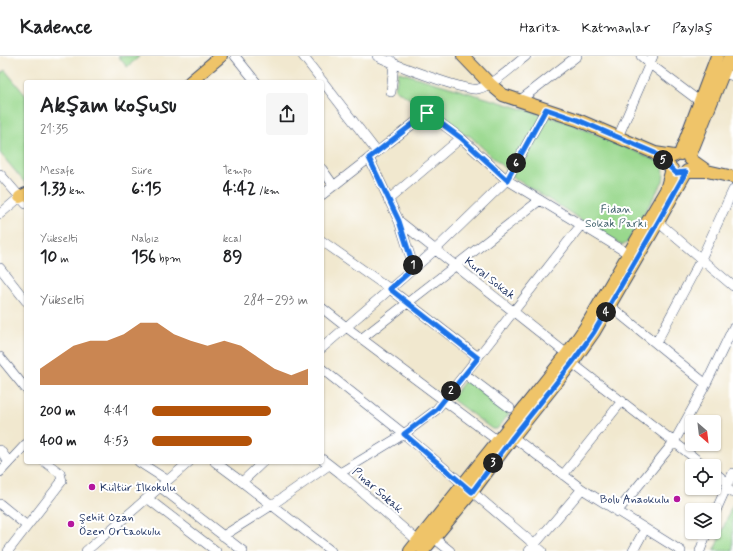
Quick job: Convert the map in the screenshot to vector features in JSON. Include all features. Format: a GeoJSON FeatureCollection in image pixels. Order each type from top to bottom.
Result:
{"type":"FeatureCollection","features":[{"type":"Feature","properties":{"kind":"main road"},"geometry":{"type":"LineString","coordinates":[[192,80],[221,56]]}},
{"type":"Feature","properties":{"kind":"main road"},"geometry":{"type":"LineString","coordinates":[[463,56],[503,95],[578,120],[655,153],[707,171],[733,177]]}},
{"type":"Feature","properties":{"kind":"main road"},"geometry":{"type":"LineString","coordinates":[[684,162],[700,101],[716,56]]}},
{"type":"Feature","properties":{"kind":"main road"},"geometry":{"type":"LineString","coordinates":[[410,551],[434,538],[468,489],[498,441],[594,332],[658,222],[684,162],[728,75],[730,56]]}},
{"type":"Feature","properties":{"kind":"main road"},"geometry":{"type":"LineString","coordinates":[[655,153],[672,168]]}},
{"type":"Feature","properties":{"kind":"main road"},"geometry":{"type":"LineString","coordinates":[[420,546],[513,437],[570,359],[585,328],[666,190],[672,168],[670,162],[684,162]]}},
{"type":"Feature","properties":{"kind":"street"},"geometry":{"type":"LineString","coordinates":[[235,56],[254,80]]}},
{"type":"Feature","properties":{"kind":"street"},"geometry":{"type":"LineString","coordinates":[[303,56],[320,80]]}},
{"type":"Feature","properties":{"kind":"street"},"geometry":{"type":"LineString","coordinates":[[377,56],[394,64],[477,90],[490,84],[526,56]]}},
{"type":"Feature","properties":{"kind":"street"},"geometry":{"type":"LineString","coordinates":[[387,56],[394,64],[392,92]]}},
{"type":"Feature","properties":{"kind":"street"},"geometry":{"type":"LineString","coordinates":[[519,101],[577,56]]}},
{"type":"Feature","properties":{"kind":"street"},"geometry":{"type":"LineString","coordinates":[[641,56],[651,60],[700,101]]}},
{"type":"Feature","properties":{"kind":"street"},"geometry":{"type":"LineString","coordinates":[[618,137],[651,60]]}},
{"type":"Feature","properties":{"kind":"street"},"geometry":{"type":"LineString","coordinates":[[324,86],[373,155],[388,200],[399,221],[414,268]]}},
{"type":"Feature","properties":{"kind":"street"},"geometry":{"type":"LineString","coordinates":[[324,346],[435,250],[507,180],[546,109]]}},
{"type":"Feature","properties":{"kind":"street"},"geometry":{"type":"LineString","coordinates":[[324,194],[427,113],[461,138],[507,180],[629,254]]}},
{"type":"Feature","properties":{"kind":"street"},"geometry":{"type":"LineString","coordinates":[[388,200],[461,138]]}},
{"type":"Feature","properties":{"kind":"street"},"geometry":{"type":"LineString","coordinates":[[324,172],[334,186]]}},
{"type":"Feature","properties":{"kind":"street"},"geometry":{"type":"LineString","coordinates":[[0,174],[24,198],[0,214]]}},
{"type":"Feature","properties":{"kind":"street"},"geometry":{"type":"LineString","coordinates":[[656,344],[701,259],[733,190]]}},
{"type":"Feature","properties":{"kind":"street"},"geometry":{"type":"LineString","coordinates":[[361,339],[454,265],[540,200]]}},
{"type":"Feature","properties":{"kind":"street","name":"Kural Sokak"},"geometry":{"type":"LineString","coordinates":[[399,221],[696,459]]}},
{"type":"Feature","properties":{"kind":"street"},"geometry":{"type":"LineString","coordinates":[[658,222],[733,286]]}},
{"type":"Feature","properties":{"kind":"street"},"geometry":{"type":"LineString","coordinates":[[340,473],[404,434],[436,410],[581,225]]}},
{"type":"Feature","properties":{"kind":"street"},"geometry":{"type":"LineString","coordinates":[[324,242],[408,302],[478,358]]}},
{"type":"Feature","properties":{"kind":"street"},"geometry":{"type":"LineString","coordinates":[[0,268],[24,298]]}},
{"type":"Feature","properties":{"kind":"street"},"geometry":{"type":"LineString","coordinates":[[610,306],[706,384]]}},
{"type":"Feature","properties":{"kind":"street"},"geometry":{"type":"LineString","coordinates":[[324,310],[498,441]]}},
{"type":"Feature","properties":{"kind":"street"},"geometry":{"type":"LineString","coordinates":[[617,512],[674,442],[706,384],[733,328]]}},
{"type":"Feature","properties":{"kind":"street"},"geometry":{"type":"LineString","coordinates":[[0,357],[24,387]]}},
{"type":"Feature","properties":{"kind":"street"},"geometry":{"type":"LineString","coordinates":[[324,371],[404,434],[535,549],[582,489]]}},
{"type":"Feature","properties":{"kind":"street"},"geometry":{"type":"LineString","coordinates":[[465,374],[510,408]]}},
{"type":"Feature","properties":{"kind":"street"},"geometry":{"type":"LineString","coordinates":[[562,475],[622,401]]}},
{"type":"Feature","properties":{"kind":"street"},"geometry":{"type":"LineString","coordinates":[[513,437],[582,489],[645,530],[681,551]]}},
{"type":"Feature","properties":{"kind":"street"},"geometry":{"type":"LineString","coordinates":[[0,472],[24,447]]}},
{"type":"Feature","properties":{"kind":"street"},"geometry":{"type":"LineString","coordinates":[[0,450],[10,462]]}},
{"type":"Feature","properties":{"kind":"street","name":"Pınar Sokak"},"geometry":{"type":"LineString","coordinates":[[325,462],[340,473],[420,546]]}},
{"type":"Feature","properties":{"kind":"street"},"geometry":{"type":"LineString","coordinates":[[8,551],[62,481],[60,473],[48,464]]}},
{"type":"Feature","properties":{"kind":"street"},"geometry":{"type":"LineString","coordinates":[[142,464],[168,480]]}},
{"type":"Feature","properties":{"kind":"street"},"geometry":{"type":"LineString","coordinates":[[86,551],[187,464]]}},
{"type":"Feature","properties":{"kind":"street"},"geometry":{"type":"LineString","coordinates":[[218,464],[272,504],[331,551]]}},
{"type":"Feature","properties":{"kind":"street"},"geometry":{"type":"LineString","coordinates":[[242,482],[261,464]]}},
{"type":"Feature","properties":{"kind":"street"},"geometry":{"type":"LineString","coordinates":[[223,536],[272,504],[322,464]]}},
{"type":"Feature","properties":{"kind":"street"},"geometry":{"type":"LineString","coordinates":[[721,503],[729,488],[733,473]]}},
{"type":"Feature","properties":{"kind":"street"},"geometry":{"type":"LineString","coordinates":[[721,479],[729,488]]}},
{"type":"Feature","properties":{"kind":"street"},"geometry":{"type":"LineString","coordinates":[[160,487],[243,551]]}},
{"type":"Feature","properties":{"kind":"street"},"geometry":{"type":"LineString","coordinates":[[147,498],[216,551]]}},
{"type":"Feature","properties":{"kind":"street"},"geometry":{"type":"LineString","coordinates":[[1,507],[27,526]]}},
{"type":"Feature","properties":{"kind":"street"},"geometry":{"type":"LineString","coordinates":[[633,551],[645,530]]}},
{"type":"Feature","properties":{"kind":"street"},"geometry":{"type":"LineString","coordinates":[[434,538],[450,551]]}},
{"type":"Feature","properties":{"kind":"street"},"geometry":{"type":"LineString","coordinates":[[700,551],[704,539]]}},
{"type":"Feature","properties":{"kind":"green space"},"geometry":{"type":"Polygon","coordinates":[[[118,56],[140,56],[127,67],[118,56]]]}},
{"type":"Feature","properties":{"kind":"green space"},"geometry":{"type":"Polygon","coordinates":[[[5,70],[24,94],[24,182],[0,153],[0,74],[5,70]]]}},
{"type":"Feature","properties":{"kind":"green space","name":"Fidan Sokak Parkı"},"geometry":{"type":"Polygon","coordinates":[[[399,72],[570,123],[660,162],[664,173],[663,181],[627,243],[622,245],[516,179],[470,136],[462,134],[395,89],[399,72]]]}},
{"type":"Feature","properties":{"kind":"green space"},"geometry":{"type":"Polygon","coordinates":[[[464,382],[468,382],[508,410],[509,414],[497,429],[492,429],[453,400],[453,396],[464,382]]]}},
{"type":"Feature","properties":{"kind":"green space"},"geometry":{"type":"Polygon","coordinates":[[[733,505],[733,551],[714,551],[719,539],[721,539],[721,534],[733,505]]]}},
{"type":"Feature","properties":{"kind":"place","name":"Kültür İlkokulu"},"geometry":{"type":"Point","coordinates":[92,487]}},
{"type":"Feature","properties":{"kind":"place","name":"Bolu Anaokulu"},"geometry":{"type":"Point","coordinates":[677,499]}},
{"type":"Feature","properties":{"kind":"place","name":"Şehit Ozan Özen Ortaokulu"},"geometry":{"type":"Point","coordinates":[71,524]}},
{"type":"Feature","properties":{"kind":"route"},"geometry":{"type":"LineString","coordinates":[[546,109],[578,120],[655,153],[676,173],[680,174],[686,172],[594,332],[572,363],[513,437],[472,492],[404,434],[436,410],[478,358],[390,289],[414,268],[399,221],[369,158],[427,113],[440,121],[461,138],[507,180],[546,109]]}}]}
